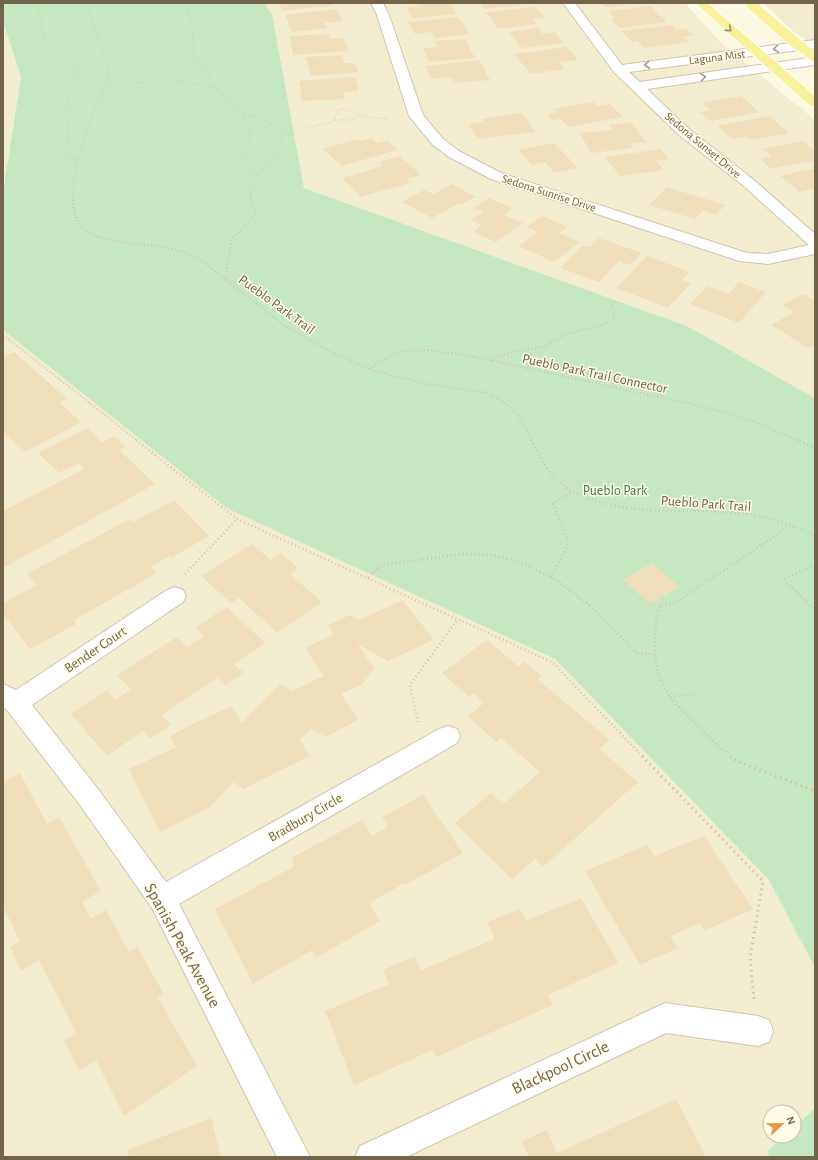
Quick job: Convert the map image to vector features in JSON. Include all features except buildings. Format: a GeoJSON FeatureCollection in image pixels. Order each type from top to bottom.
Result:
{"type":"FeatureCollection","features":[{"type":"Feature","properties":{"kind":"main road"},"geometry":{"type":"LineString","coordinates":[[701,3],[815,103]]}},
{"type":"Feature","properties":{"kind":"main road"},"geometry":{"type":"LineString","coordinates":[[750,3],[815,58]]}},
{"type":"Feature","properties":{"kind":"street","name":"Sedona Sunrise Drive"},"geometry":{"type":"LineString","coordinates":[[377,3],[383,15],[416,116],[438,141],[454,154],[496,176],[745,258],[768,259],[815,249]]}},
{"type":"Feature","properties":{"kind":"street","name":"Sedona Sunset Drive"},"geometry":{"type":"LineString","coordinates":[[569,3],[619,69],[684,132],[750,184],[815,242]]}},
{"type":"Feature","properties":{"kind":"street","name":"Laguna Mist"},"geometry":{"type":"LineString","coordinates":[[619,69],[815,44]]}},
{"type":"Feature","properties":{"kind":"street","name":"Laguna Mist"},"geometry":{"type":"LineString","coordinates":[[637,86],[815,61]]}},
{"type":"Feature","properties":{"kind":"street","name":"Bender Court"},"geometry":{"type":"LineString","coordinates":[[9,698],[175,596]]}},
{"type":"Feature","properties":{"kind":"street","name":"Spanish Peak Avenue"},"geometry":{"type":"LineString","coordinates":[[9,698],[88,797],[162,899],[294,1157]]}},
{"type":"Feature","properties":{"kind":"street","name":"Bradbury Circle"},"geometry":{"type":"LineString","coordinates":[[162,899],[448,736]]}},
{"type":"Feature","properties":{"kind":"street","name":"Blackpool Circle"},"geometry":{"type":"LineString","coordinates":[[371,1157],[665,1018],[758,1031]]}},
{"type":"Feature","properties":{"kind":"path"},"geometry":{"type":"LineString","coordinates":[[32,3],[38,8],[43,16],[41,26],[43,34],[56,54],[77,69],[68,98],[70,113],[66,154],[78,160]]}},
{"type":"Feature","properties":{"kind":"path","name":"Pueblo Park Trail"},"geometry":{"type":"LineString","coordinates":[[87,3],[89,15],[108,62],[109,72],[78,160],[73,195],[73,209],[78,223],[90,233],[111,240],[174,248],[189,253],[201,260],[285,326],[325,349],[369,369],[428,384],[488,393],[504,402],[514,411],[524,425],[540,457],[553,476],[572,491],[593,501],[614,506],[639,509],[749,514],[815,535]]}},
{"type":"Feature","properties":{"kind":"path"},"geometry":{"type":"LineString","coordinates":[[185,3],[192,25],[194,56],[207,72],[215,87],[247,117],[250,135],[249,144],[242,157],[242,160],[256,176]]}},
{"type":"Feature","properties":{"kind":"path"},"geometry":{"type":"LineString","coordinates":[[106,83],[184,82],[215,87]]}},
{"type":"Feature","properties":{"kind":"path"},"geometry":{"type":"LineString","coordinates":[[333,120],[337,110],[340,109],[353,110],[363,115],[388,119]]}},
{"type":"Feature","properties":{"kind":"path"},"geometry":{"type":"LineString","coordinates":[[244,113],[276,126],[283,132],[291,135],[309,127],[333,120],[352,120],[363,115]]}},
{"type":"Feature","properties":{"kind":"path"},"geometry":{"type":"LineString","coordinates":[[224,279],[232,239],[256,214],[249,191],[256,176],[280,147],[283,132]]}},
{"type":"Feature","properties":{"kind":"path"},"geometry":{"type":"LineString","coordinates":[[492,361],[500,355],[546,346],[551,341],[564,336],[607,324],[613,320],[615,314],[612,305],[616,300]]}},
{"type":"Feature","properties":{"kind":"path"},"geometry":{"type":"LineString","coordinates":[[3,335],[237,519],[368,577],[552,662],[763,881],[750,958],[758,1031]]}},
{"type":"Feature","properties":{"kind":"path","name":"Pueblo Park Trail Connector"},"geometry":{"type":"LineString","coordinates":[[369,369],[393,354],[425,350],[492,361],[704,407],[748,419],[815,448]]}},
{"type":"Feature","properties":{"kind":"path"},"geometry":{"type":"LineString","coordinates":[[551,577],[569,543],[553,504],[572,491]]}},
{"type":"Feature","properties":{"kind":"path"},"geometry":{"type":"LineString","coordinates":[[175,596],[175,584],[237,519]]}},
{"type":"Feature","properties":{"kind":"path"},"geometry":{"type":"LineString","coordinates":[[790,526],[733,565],[694,588],[675,603],[661,604],[656,620],[655,655],[658,674],[670,698],[716,744],[736,761],[815,791]]}},
{"type":"Feature","properties":{"kind":"path"},"geometry":{"type":"LineString","coordinates":[[368,577],[382,566],[424,558],[462,554],[494,555],[524,564],[551,577],[588,604],[637,653],[655,655]]}},
{"type":"Feature","properties":{"kind":"path"},"geometry":{"type":"LineString","coordinates":[[815,565],[783,579],[815,610]]}},
{"type":"Feature","properties":{"kind":"path"},"geometry":{"type":"LineString","coordinates":[[424,750],[410,685],[458,619]]}},
{"type":"Feature","properties":{"kind":"path"},"geometry":{"type":"LineString","coordinates":[[670,698],[694,694]]}},
{"type":"Feature","properties":{"kind":"shaded area"},"geometry":{"type":"Polygon","coordinates":[[[264,3],[685,3],[721,43],[815,120],[815,398],[687,326],[304,188],[272,14],[264,3]]]}},
{"type":"Feature","properties":{"kind":"shaded area"},"geometry":{"type":"Polygon","coordinates":[[[763,3],[815,3],[815,46],[794,32],[763,3]]]}},
{"type":"Feature","properties":{"kind":"shaded area"},"geometry":{"type":"Polygon","coordinates":[[[3,21],[21,77],[3,192],[3,21]]]}},
{"type":"Feature","properties":{"kind":"shaded area"},"geometry":{"type":"Polygon","coordinates":[[[3,330],[228,509],[555,659],[769,880],[815,968],[815,1108],[802,1120],[802,1104],[762,1104],[762,1144],[775,1144],[768,1151],[769,1157],[3,1157],[3,330]]]}},
{"type":"Feature","properties":{"kind":"green space","name":"Pueblo Park"},"geometry":{"type":"Polygon","coordinates":[[[3,3],[264,3],[272,14],[304,188],[687,326],[815,398],[815,968],[769,880],[555,659],[228,509],[3,330],[3,192],[21,77],[3,21],[3,3]]]}},
{"type":"Feature","properties":{"kind":"green space"},"geometry":{"type":"Polygon","coordinates":[[[815,1108],[815,1157],[769,1157],[768,1151],[775,1144],[802,1144],[802,1120],[815,1108]]]}}]}
